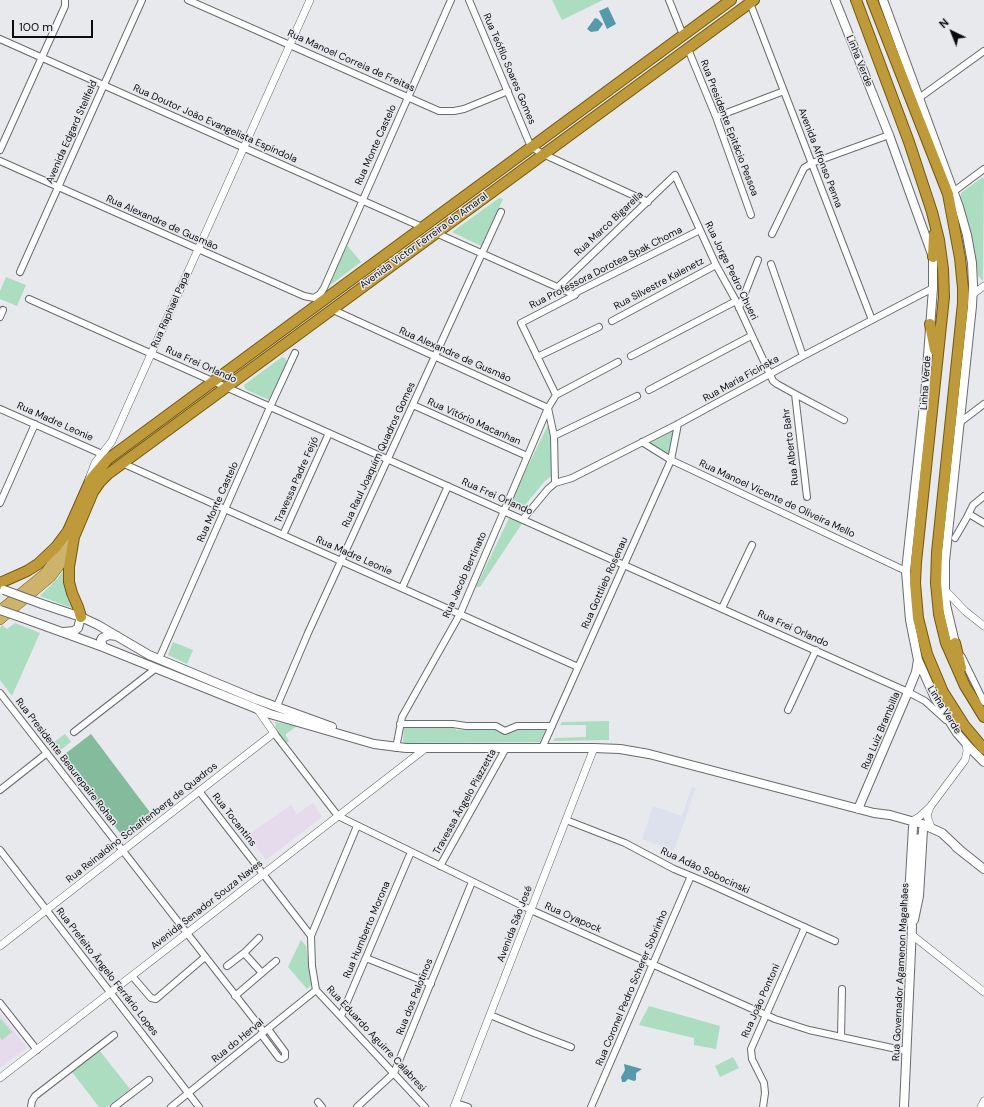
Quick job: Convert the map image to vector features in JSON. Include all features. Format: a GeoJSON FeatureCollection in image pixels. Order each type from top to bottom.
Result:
{"type":"FeatureCollection","features":[{"type":"Feature","properties":{"kind":"highway","name":"Avenida Victor Ferreira do Amaral"},"geometry":{"type":"LineString","coordinates":[[92,487],[102,465],[122,448],[731,0]]}},
{"type":"Feature","properties":{"kind":"highway","name":"Linha Verde"},"geometry":{"type":"LineString","coordinates":[[856,0],[909,142],[935,222],[942,255],[944,283],[918,542],[915,584],[916,603],[922,638],[934,673],[954,710],[973,737],[982,756]]}},
{"type":"Feature","properties":{"kind":"highway"},"geometry":{"type":"LineString","coordinates":[[872,0],[948,194],[960,258],[963,303],[937,552],[936,597],[941,629],[951,657],[965,686],[984,717]]}},
{"type":"Feature","properties":{"kind":"highway","name":"Avenida Victor Ferreira do Amaral"},"geometry":{"type":"LineString","coordinates":[[92,487],[122,463],[331,309],[752,2]]}},
{"type":"Feature","properties":{"kind":"highway"},"geometry":{"type":"LineString","coordinates":[[933,257],[935,222]]}},
{"type":"Feature","properties":{"kind":"highway"},"geometry":{"type":"LineString","coordinates":[[930,324],[937,364]]}},
{"type":"Feature","properties":{"kind":"highway","name":"Rua Raphael Papa"},"geometry":{"type":"LineString","coordinates":[[71,534],[89,501],[92,487]]}},
{"type":"Feature","properties":{"kind":"highway"},"geometry":{"type":"LineString","coordinates":[[1,587],[38,564],[71,534]]}},
{"type":"Feature","properties":{"kind":"highway"},"geometry":{"type":"LineString","coordinates":[[71,534],[69,582],[81,617]]}},
{"type":"Feature","properties":{"kind":"highway"},"geometry":{"type":"LineString","coordinates":[[955,643],[965,686]]}},
{"type":"Feature","properties":{"kind":"main road","name":"Linha Verde"},"geometry":{"type":"LineString","coordinates":[[835,0],[889,135],[933,257],[933,288],[920,452],[906,571],[910,620],[918,660],[929,686],[950,724],[966,744],[982,756]]}},
{"type":"Feature","properties":{"kind":"main road"},"geometry":{"type":"LineString","coordinates":[[883,0],[954,192],[970,249],[973,270],[973,294],[946,542],[945,590],[949,618],[955,643]]}},
{"type":"Feature","properties":{"kind":"main road","name":"Rua Raphael Papa"},"geometry":{"type":"LineString","coordinates":[[12,605],[45,583],[55,572],[64,558],[71,534]]}},
{"type":"Feature","properties":{"kind":"main road"},"geometry":{"type":"LineString","coordinates":[[1,587],[42,604],[81,617],[118,636],[142,652],[333,728],[354,739]]}},
{"type":"Feature","properties":{"kind":"main road"},"geometry":{"type":"LineString","coordinates":[[0,610],[12,605]]}},
{"type":"Feature","properties":{"kind":"main road"},"geometry":{"type":"LineString","coordinates":[[0,620],[12,605]]}},
{"type":"Feature","properties":{"kind":"main road"},"geometry":{"type":"LineString","coordinates":[[0,610],[103,647],[258,710],[354,739],[396,748],[594,748],[620,749],[663,757],[874,813],[888,820],[927,828],[960,850],[984,869]]}},
{"type":"Feature","properties":{"kind":"main road"},"geometry":{"type":"LineString","coordinates":[[64,632],[70,632],[78,628],[81,617]]}},
{"type":"Feature","properties":{"kind":"main road"},"geometry":{"type":"LineString","coordinates":[[103,647],[101,640],[102,638],[109,635],[118,636]]}},
{"type":"Feature","properties":{"kind":"main road","name":"Rua Luiz Brambilla"},"geometry":{"type":"LineString","coordinates":[[858,809],[908,692],[916,672],[918,660]]}},
{"type":"Feature","properties":{"kind":"main road"},"geometry":{"type":"LineString","coordinates":[[912,824],[909,892],[912,931]]}},
{"type":"Feature","properties":{"kind":"main road"},"geometry":{"type":"LineString","coordinates":[[912,931],[919,896],[927,828]]}},
{"type":"Feature","properties":{"kind":"main road","name":"Rua Governador Agamenon Magalhães"},"geometry":{"type":"LineString","coordinates":[[904,1107],[912,931]]}},
{"type":"Feature","properties":{"kind":"street"},"geometry":{"type":"LineString","coordinates":[[0,150],[65,3],[70,0]]}},
{"type":"Feature","properties":{"kind":"street","name":"Avenida Edgard Stellfeld"},"geometry":{"type":"LineString","coordinates":[[20,272],[142,0]]}},
{"type":"Feature","properties":{"kind":"street","name":"Rua Manoel Correia de Freitas"},"geometry":{"type":"LineString","coordinates":[[188,0],[439,111],[450,112],[464,109],[508,91]]}},
{"type":"Feature","properties":{"kind":"street","name":"Rua Raphael Papa"},"geometry":{"type":"LineString","coordinates":[[92,487],[92,469],[111,443],[310,0]]}},
{"type":"Feature","properties":{"kind":"street","name":"Rua Monte Castelo"},"geometry":{"type":"LineString","coordinates":[[317,296],[324,288],[451,0]]}},
{"type":"Feature","properties":{"kind":"street","name":"Rua Teófilo Soares Gomes"},"geometry":{"type":"LineString","coordinates":[[469,0],[531,147]]}},
{"type":"Feature","properties":{"kind":"street"},"geometry":{"type":"LineString","coordinates":[[669,0],[683,35]]}},
{"type":"Feature","properties":{"kind":"street","name":"Avenida Affonso Penna"},"geometry":{"type":"LineString","coordinates":[[752,2],[784,91],[872,320]]}},
{"type":"Feature","properties":{"kind":"street","name":"Rua Doutor João Evangelista Espíndola"},"geometry":{"type":"LineString","coordinates":[[0,39],[422,227]]}},
{"type":"Feature","properties":{"kind":"street","name":"Rua Presidente Epitácio Pessoa"},"geometry":{"type":"LineString","coordinates":[[688,49],[716,117],[752,215]]}},
{"type":"Feature","properties":{"kind":"street"},"geometry":{"type":"LineString","coordinates":[[919,98],[984,51]]}},
{"type":"Feature","properties":{"kind":"street"},"geometry":{"type":"LineString","coordinates":[[716,117],[784,91]]}},
{"type":"Feature","properties":{"kind":"street"},"geometry":{"type":"LineString","coordinates":[[772,234],[804,168],[812,163],[889,135]]}},
{"type":"Feature","properties":{"kind":"street"},"geometry":{"type":"LineString","coordinates":[[531,147],[543,154],[648,202]]}},
{"type":"Feature","properties":{"kind":"street","name":"Rua Alexandre de Gusmão"},"geometry":{"type":"LineString","coordinates":[[0,161],[304,296],[310,298],[317,296]]}},
{"type":"Feature","properties":{"kind":"street"},"geometry":{"type":"LineString","coordinates":[[954,192],[983,172]]}},
{"type":"Feature","properties":{"kind":"street","name":"Rua Marco Bigarella"},"geometry":{"type":"LineString","coordinates":[[558,287],[675,175]]}},
{"type":"Feature","properties":{"kind":"street","name":"Rua Jorge Pedro Chueri"},"geometry":{"type":"LineString","coordinates":[[675,175],[716,265],[739,308],[773,381],[844,420]]}},
{"type":"Feature","properties":{"kind":"street","name":"Rua Raul Joaquim Quadros Gomes"},"geometry":{"type":"LineString","coordinates":[[278,706],[308,633],[501,212]]}},
{"type":"Feature","properties":{"kind":"street","name":"Rua Professora Dorotea Spak Choma"},"geometry":{"type":"LineString","coordinates":[[538,357],[521,323],[575,295],[577,292],[700,230]]}},
{"type":"Feature","properties":{"kind":"street"},"geometry":{"type":"LineString","coordinates":[[436,233],[575,295]]}},
{"type":"Feature","properties":{"kind":"street"},"geometry":{"type":"LineString","coordinates":[[739,308],[758,260]]}},
{"type":"Feature","properties":{"kind":"street"},"geometry":{"type":"LineString","coordinates":[[771,264],[803,356]]}},
{"type":"Feature","properties":{"kind":"street","name":"Rua Silvestre Kalenetz"},"geometry":{"type":"LineString","coordinates":[[612,321],[716,265]]}},
{"type":"Feature","properties":{"kind":"street"},"geometry":{"type":"LineString","coordinates":[[973,294],[984,286]]}},
{"type":"Feature","properties":{"kind":"street","name":"Rua Maria Ficinska"},"geometry":{"type":"LineString","coordinates":[[555,483],[572,478],[678,424],[933,288]]}},
{"type":"Feature","properties":{"kind":"street","name":"Rua Frei Orlando"},"geometry":{"type":"LineString","coordinates":[[29,299],[908,692],[926,701],[950,724]]}},
{"type":"Feature","properties":{"kind":"street"},"geometry":{"type":"LineString","coordinates":[[631,356],[736,302]]}},
{"type":"Feature","properties":{"kind":"street","name":"Rua Alexandre de Gusmão"},"geometry":{"type":"LineString","coordinates":[[331,309],[548,408]]}},
{"type":"Feature","properties":{"kind":"street"},"geometry":{"type":"LineString","coordinates":[[0,317],[3,310]]}},
{"type":"Feature","properties":{"kind":"street"},"geometry":{"type":"LineString","coordinates":[[599,327],[538,357],[556,395],[618,362]]}},
{"type":"Feature","properties":{"kind":"street"},"geometry":{"type":"LineString","coordinates":[[649,390],[751,336]]}},
{"type":"Feature","properties":{"kind":"street","name":"Rua Monte Castelo"},"geometry":{"type":"LineString","coordinates":[[159,659],[295,353]]}},
{"type":"Feature","properties":{"kind":"street","name":"Rua Alberto Bahr"},"geometry":{"type":"LineString","coordinates":[[795,394],[807,497]]}},
{"type":"Feature","properties":{"kind":"street","name":"Rua Jacob Bertinato"},"geometry":{"type":"LineString","coordinates":[[396,748],[402,717],[460,614],[548,408],[556,395]]}},
{"type":"Feature","properties":{"kind":"street"},"geometry":{"type":"LineString","coordinates":[[554,436],[637,396]]}},
{"type":"Feature","properties":{"kind":"street"},"geometry":{"type":"LineString","coordinates":[[959,423],[984,404]]}},
{"type":"Feature","properties":{"kind":"street","name":"Rua Vitório Macanhan"},"geometry":{"type":"LineString","coordinates":[[413,405],[527,456]]}},
{"type":"Feature","properties":{"kind":"street"},"geometry":{"type":"LineString","coordinates":[[523,520],[548,489],[555,483],[554,436],[548,408]]}},
{"type":"Feature","properties":{"kind":"street","name":"Rua Madre Leonie"},"geometry":{"type":"LineString","coordinates":[[0,409],[102,454]]}},
{"type":"Feature","properties":{"kind":"street"},"geometry":{"type":"LineString","coordinates":[[0,503],[35,424]]}},
{"type":"Feature","properties":{"kind":"street","name":"Rua Gottlieb Rosenau"},"geometry":{"type":"LineString","coordinates":[[542,748],[671,460],[678,424]]}},
{"type":"Feature","properties":{"kind":"street","name":"Travessa Padre Feijó"},"geometry":{"type":"LineString","coordinates":[[283,535],[329,433]]}},
{"type":"Feature","properties":{"kind":"street","name":"Rua Manoel Vicente de Oliveira Mello"},"geometry":{"type":"LineString","coordinates":[[642,442],[671,460],[906,571]]}},
{"type":"Feature","properties":{"kind":"street"},"geometry":{"type":"LineString","coordinates":[[111,443],[119,450],[122,448]]}},
{"type":"Feature","properties":{"kind":"street","name":"Rua Madre Leonie"},"geometry":{"type":"LineString","coordinates":[[122,463],[578,667]]}},
{"type":"Feature","properties":{"kind":"street"},"geometry":{"type":"LineString","coordinates":[[402,588],[448,486]]}},
{"type":"Feature","properties":{"kind":"street"},"geometry":{"type":"LineString","coordinates":[[955,538],[973,505],[984,496]]}},
{"type":"Feature","properties":{"kind":"street"},"geometry":{"type":"LineString","coordinates":[[969,514],[984,523]]}},
{"type":"Feature","properties":{"kind":"street"},"geometry":{"type":"LineString","coordinates":[[722,608],[752,545]]}},
{"type":"Feature","properties":{"kind":"street"},"geometry":{"type":"LineString","coordinates":[[945,590],[964,611],[984,626]]}},
{"type":"Feature","properties":{"kind":"street"},"geometry":{"type":"LineString","coordinates":[[949,618],[954,611],[964,611]]}},
{"type":"Feature","properties":{"kind":"street"},"geometry":{"type":"LineString","coordinates":[[955,643],[984,702]]}},
{"type":"Feature","properties":{"kind":"street"},"geometry":{"type":"LineString","coordinates":[[788,710],[816,650]]}},
{"type":"Feature","properties":{"kind":"street"},"geometry":{"type":"LineString","coordinates":[[74,732],[155,669]]}},
{"type":"Feature","properties":{"kind":"street","name":"Rua Presidente Beaurepaire Rohan"},"geometry":{"type":"LineString","coordinates":[[0,693],[264,1032]]}},
{"type":"Feature","properties":{"kind":"street"},"geometry":{"type":"LineString","coordinates":[[258,710],[274,733]]}},
{"type":"Feature","properties":{"kind":"street"},"geometry":{"type":"LineString","coordinates":[[400,724],[496,726],[505,730],[517,726],[552,726]]}},
{"type":"Feature","properties":{"kind":"street","name":"Rua Reinaldino Schaffenberg de Quadros"},"geometry":{"type":"LineString","coordinates":[[0,946],[274,733]]}},
{"type":"Feature","properties":{"kind":"street","name":"Rua Oyapock"},"geometry":{"type":"LineString","coordinates":[[274,733],[338,816],[357,826],[531,910],[766,1015],[797,1026],[841,1037],[906,1050]]}},
{"type":"Feature","properties":{"kind":"street"},"geometry":{"type":"LineString","coordinates":[[912,824],[930,807],[965,760],[967,751],[966,744]]}},
{"type":"Feature","properties":{"kind":"street","name":"Avenida Senador Souza Naves"},"geometry":{"type":"LineString","coordinates":[[0,1078],[426,748]]}},
{"type":"Feature","properties":{"kind":"street","name":"Travessa Ângelo Piazzetta"},"geometry":{"type":"LineString","coordinates":[[440,866],[506,748]]}},
{"type":"Feature","properties":{"kind":"street","name":"Avenida São José"},"geometry":{"type":"LineString","coordinates":[[455,1105],[594,748]]}},
{"type":"Feature","properties":{"kind":"street"},"geometry":{"type":"LineString","coordinates":[[0,790],[47,753]]}},
{"type":"Feature","properties":{"kind":"street"},"geometry":{"type":"LineString","coordinates":[[965,760],[973,756],[982,756]]}},
{"type":"Feature","properties":{"kind":"street","name":"Rua Tocantins"},"geometry":{"type":"LineString","coordinates":[[199,791],[311,936]]}},
{"type":"Feature","properties":{"kind":"street"},"geometry":{"type":"LineString","coordinates":[[927,828],[927,816],[930,807]]}},
{"type":"Feature","properties":{"kind":"street","name":"Rua Adão Sobocinski"},"geometry":{"type":"LineString","coordinates":[[566,820],[624,844],[670,868],[836,941]]}},
{"type":"Feature","properties":{"kind":"street"},"geometry":{"type":"LineString","coordinates":[[311,936],[357,826]]}},
{"type":"Feature","properties":{"kind":"street","name":"Rua Governador Agamenon Magalhães"},"geometry":{"type":"LineString","coordinates":[[912,931],[918,838]]}},
{"type":"Feature","properties":{"kind":"street","name":"Rua Prefeito Ângelo Ferrário Lopes"},"geometry":{"type":"LineString","coordinates":[[0,850],[199,1107]]}},
{"type":"Feature","properties":{"kind":"street","name":"Rua Humberto Morona"},"geometry":{"type":"LineString","coordinates":[[341,1016],[411,852]]}},
{"type":"Feature","properties":{"kind":"street","name":"Rua Coronel Pedro Scherer Sobrinho"},"geometry":{"type":"LineString","coordinates":[[591,1107],[691,876]]}},
{"type":"Feature","properties":{"kind":"street","name":"Rua dos Palotinos"},"geometry":{"type":"LineString","coordinates":[[357,1107],[394,1073],[472,882]]}},
{"type":"Feature","properties":{"kind":"street","name":"Rua João Pontoni"},"geometry":{"type":"LineString","coordinates":[[764,1107],[764,1083],[750,1052],[805,927]]}},
{"type":"Feature","properties":{"kind":"street"},"geometry":{"type":"LineString","coordinates":[[912,931],[984,992]]}},
{"type":"Feature","properties":{"kind":"street","name":"Rua Eduardo Aguirre Calabresi"},"geometry":{"type":"LineString","coordinates":[[311,936],[312,966],[316,990],[425,1107]]}},
{"type":"Feature","properties":{"kind":"street"},"geometry":{"type":"LineString","coordinates":[[227,966],[244,953],[259,938]]}},
{"type":"Feature","properties":{"kind":"street"},"geometry":{"type":"LineString","coordinates":[[244,953],[262,973]]}},
{"type":"Feature","properties":{"kind":"street"},"geometry":{"type":"LineString","coordinates":[[132,976],[151,998],[156,999],[205,957]]}},
{"type":"Feature","properties":{"kind":"street"},"geometry":{"type":"LineString","coordinates":[[366,958],[431,984]]}},
{"type":"Feature","properties":{"kind":"street"},"geometry":{"type":"LineString","coordinates":[[235,996],[276,961]]}},
{"type":"Feature","properties":{"kind":"street"},"geometry":{"type":"LineString","coordinates":[[841,1037],[842,989]]}},
{"type":"Feature","properties":{"kind":"street","name":"Rua do Herval"},"geometry":{"type":"LineString","coordinates":[[171,1107],[316,990]]}},
{"type":"Feature","properties":{"kind":"street"},"geometry":{"type":"LineString","coordinates":[[0,1003],[37,1050]]}},
{"type":"Feature","properties":{"kind":"street"},"geometry":{"type":"LineString","coordinates":[[490,1015],[571,1047]]}},
{"type":"Feature","properties":{"kind":"street"},"geometry":{"type":"LineString","coordinates":[[31,1107],[35,1096],[114,1035]]}},
{"type":"Feature","properties":{"kind":"street"},"geometry":{"type":"LineString","coordinates":[[114,1107],[149,1080]]}},
{"type":"Feature","properties":{"kind":"street"},"geometry":{"type":"LineString","coordinates":[[981,1107],[984,1101]]}},
{"type":"Feature","properties":{"kind":"street"},"geometry":{"type":"LineString","coordinates":[[455,1105],[468,1107]]}},
{"type":"Feature","properties":{"kind":"shaded area"},"geometry":{"type":"Polygon","coordinates":[[[692,787],[696,788],[674,851],[642,839],[653,806],[682,816],[692,787]]]}},
{"type":"Feature","properties":{"kind":"shaded area"},"geometry":{"type":"Polygon","coordinates":[[[313,803],[322,817],[266,860],[248,835],[291,805],[297,814],[313,803]]]}},
{"type":"Feature","properties":{"kind":"shaded area"},"geometry":{"type":"Polygon","coordinates":[[[0,1013],[27,1048],[0,1068],[0,1013]]]}},
{"type":"Feature","properties":{"kind":"green space"},"geometry":{"type":"Polygon","coordinates":[[[552,0],[603,0],[562,20],[552,0]]]}},
{"type":"Feature","properties":{"kind":"green space"},"geometry":{"type":"Polygon","coordinates":[[[983,177],[983,281],[978,276],[970,228],[960,197],[962,192],[983,177]]]}},
{"type":"Feature","properties":{"kind":"green space"},"geometry":{"type":"Polygon","coordinates":[[[499,198],[503,199],[481,246],[452,232],[499,198]]]}},
{"type":"Feature","properties":{"kind":"green space"},"geometry":{"type":"Polygon","coordinates":[[[347,245],[361,262],[329,286],[347,245]]]}},
{"type":"Feature","properties":{"kind":"green space"},"geometry":{"type":"Polygon","coordinates":[[[6,277],[26,285],[17,306],[0,299],[0,291],[6,277]]]}},
{"type":"Feature","properties":{"kind":"green space"},"geometry":{"type":"Polygon","coordinates":[[[282,357],[285,358],[287,362],[269,400],[245,389],[244,385],[282,357]]]}},
{"type":"Feature","properties":{"kind":"green space"},"geometry":{"type":"Polygon","coordinates":[[[548,425],[551,425],[553,475],[545,481],[521,510],[509,505],[548,425]]]}},
{"type":"Feature","properties":{"kind":"green space"},"geometry":{"type":"Polygon","coordinates":[[[674,430],[670,455],[648,444],[674,430]]]}},
{"type":"Feature","properties":{"kind":"green space"},"geometry":{"type":"Polygon","coordinates":[[[510,516],[523,522],[480,587],[476,587],[510,516]]]}},
{"type":"Feature","properties":{"kind":"green space"},"geometry":{"type":"Polygon","coordinates":[[[64,569],[65,589],[73,607],[72,608],[40,596],[58,578],[64,569]]]}},
{"type":"Feature","properties":{"kind":"green space"},"geometry":{"type":"Polygon","coordinates":[[[15,623],[40,633],[12,696],[0,680],[0,628],[2,625],[7,629],[15,623]]]}},
{"type":"Feature","properties":{"kind":"green space"},"geometry":{"type":"Polygon","coordinates":[[[173,642],[193,650],[187,664],[168,655],[173,642]]]}},
{"type":"Feature","properties":{"kind":"green space"},"geometry":{"type":"Polygon","coordinates":[[[609,721],[609,740],[553,741],[555,738],[586,737],[586,725],[560,725],[562,722],[609,721]]]}},
{"type":"Feature","properties":{"kind":"green space"},"geometry":{"type":"Polygon","coordinates":[[[275,722],[297,726],[286,734],[289,741],[285,744],[275,729],[275,722]]]}},
{"type":"Feature","properties":{"kind":"green space"},"geometry":{"type":"Polygon","coordinates":[[[404,727],[451,727],[457,730],[496,729],[505,733],[516,728],[546,728],[540,742],[403,743],[404,727]]]}},
{"type":"Feature","properties":{"kind":"green space"},"geometry":{"type":"Polygon","coordinates":[[[65,734],[71,742],[58,752],[51,744],[65,734]]]}},
{"type":"Feature","properties":{"kind":"green space"},"geometry":{"type":"Polygon","coordinates":[[[91,734],[152,815],[124,838],[61,757],[91,734]]]}},
{"type":"Feature","properties":{"kind":"green space"},"geometry":{"type":"Polygon","coordinates":[[[301,940],[306,946],[312,984],[307,989],[288,967],[301,940]]]}},
{"type":"Feature","properties":{"kind":"green space"},"geometry":{"type":"Polygon","coordinates":[[[649,1006],[720,1026],[716,1049],[694,1045],[694,1038],[639,1025],[649,1006]]]}},
{"type":"Feature","properties":{"kind":"green space"},"geometry":{"type":"Polygon","coordinates":[[[1,1019],[12,1032],[2,1040],[0,1037],[1,1019]]]}},
{"type":"Feature","properties":{"kind":"green space"},"geometry":{"type":"Polygon","coordinates":[[[100,1051],[130,1089],[107,1107],[99,1107],[72,1072],[100,1051]]]}},
{"type":"Feature","properties":{"kind":"green space"},"geometry":{"type":"Polygon","coordinates":[[[733,1057],[739,1068],[720,1077],[715,1066],[733,1057]]]}},
{"type":"Feature","properties":{"kind":"water"},"geometry":{"type":"Polygon","coordinates":[[[608,7],[616,24],[607,29],[599,11],[608,7]]]}},
{"type":"Feature","properties":{"kind":"water"},"geometry":{"type":"Polygon","coordinates":[[[595,18],[603,24],[598,31],[591,32],[587,29],[595,18]]]}},
{"type":"Feature","properties":{"kind":"water"},"geometry":{"type":"Polygon","coordinates":[[[624,1064],[642,1069],[636,1073],[636,1080],[634,1081],[628,1079],[625,1082],[622,1082],[621,1077],[625,1070],[624,1064]]]}},
{"type":"Feature","properties":{"kind":"tunnel"},"geometry":{"type":"LineString","coordinates":[[918,838],[921,822],[929,809]]}}]}
